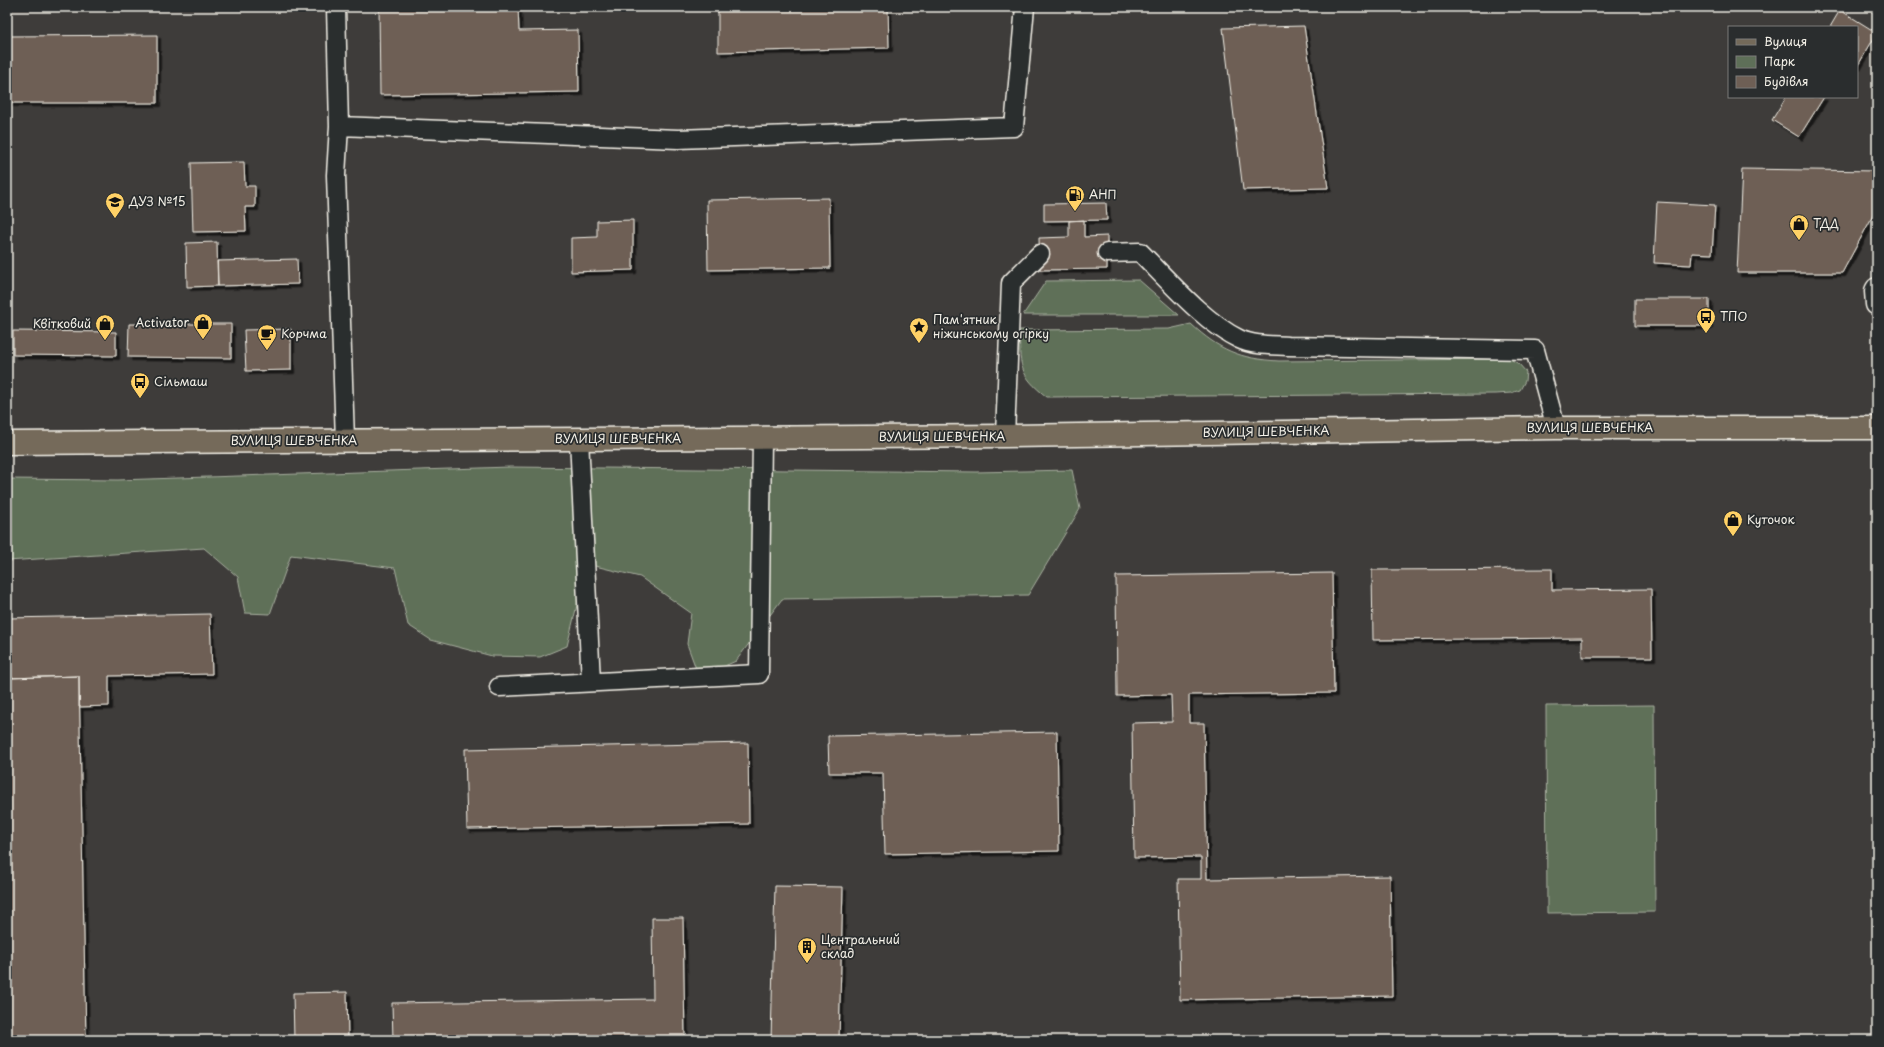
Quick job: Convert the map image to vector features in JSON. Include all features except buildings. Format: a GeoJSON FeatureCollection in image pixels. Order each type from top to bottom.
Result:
{"type":"FeatureCollection","features":[{"type":"Feature","properties":{"kind":"main road","name":"ВУЛИЦЯ ШЕВЧЕНКА"},"geometry":{"type":"LineString","coordinates":[[7,443],[1005,436],[1556,428],[1877,428]]}},
{"type":"Feature","properties":{"kind":"street"},"geometry":{"type":"LineString","coordinates":[[1877,289],[1877,304]]}},
{"type":"Feature","properties":{"kind":"lane"},"geometry":{"type":"LineString","coordinates":[[336,7],[339,126],[336,175],[345,440]]}},
{"type":"Feature","properties":{"kind":"lane"},"geometry":{"type":"LineString","coordinates":[[339,126],[678,139],[1014,127],[1025,7]]}},
{"type":"Feature","properties":{"kind":"lane"},"geometry":{"type":"LineString","coordinates":[[1107,253],[1140,252],[1205,315],[1240,339],[1256,344],[1288,346],[1535,350],[1556,428]]}},
{"type":"Feature","properties":{"kind":"lane"},"geometry":{"type":"LineString","coordinates":[[1005,436],[1011,283],[1040,254]]}},
{"type":"Feature","properties":{"kind":"lane"},"geometry":{"type":"LineString","coordinates":[[499,687],[759,674],[762,438]]}},
{"type":"Feature","properties":{"kind":"lane"},"geometry":{"type":"LineString","coordinates":[[579,439],[591,682]]}},
{"type":"Feature","properties":{"kind":"green space"},"geometry":{"type":"Polygon","coordinates":[[[1139,280],[1179,315],[1023,315],[1046,281],[1139,280]]]}},
{"type":"Feature","properties":{"kind":"green space"},"geometry":{"type":"Polygon","coordinates":[[[1191,324],[1221,347],[1231,352],[1253,358],[1279,361],[1510,359],[1519,364],[1526,372],[1525,381],[1520,390],[1511,393],[1496,394],[1047,397],[1031,382],[1026,375],[1021,361],[1020,330],[1169,329],[1191,324]]]}},
{"type":"Feature","properties":{"kind":"green space"},"geometry":{"type":"Polygon","coordinates":[[[510,467],[976,472],[1072,470],[1080,509],[1028,595],[782,599],[736,661],[699,677],[687,644],[691,613],[640,577],[587,564],[567,646],[540,657],[492,656],[431,640],[408,625],[395,568],[291,555],[270,614],[245,613],[238,577],[204,548],[7,561],[7,479],[118,480],[510,467]]]}},
{"type":"Feature","properties":{"kind":"green space"},"geometry":{"type":"Polygon","coordinates":[[[1654,705],[1655,912],[1547,913],[1546,706],[1654,705]]]}},
{"type":"Feature","properties":{"kind":"place","name":"АНП"},"geometry":{"type":"Point","coordinates":[1075,212]}},
{"type":"Feature","properties":{"kind":"place","name":"ДУЗ №15"},"geometry":{"type":"Point","coordinates":[115,219]}},
{"type":"Feature","properties":{"kind":"place","name":"ТДД"},"geometry":{"type":"Point","coordinates":[1799,241]}},
{"type":"Feature","properties":{"kind":"place","name":"ТПО"},"geometry":{"type":"Point","coordinates":[1706,334]}},
{"type":"Feature","properties":{"kind":"place","name":"Activator"},"geometry":{"type":"Point","coordinates":[203,340]}},
{"type":"Feature","properties":{"kind":"place","name":"Квітковий"},"geometry":{"type":"Point","coordinates":[105,341]}},
{"type":"Feature","properties":{"kind":"place","name":"Пам'ятник ніжинському огірку"},"geometry":{"type":"Point","coordinates":[919,344]}},
{"type":"Feature","properties":{"kind":"place","name":"Корчма"},"geometry":{"type":"Point","coordinates":[267,351]}},
{"type":"Feature","properties":{"kind":"place","name":"Сільмаш"},"geometry":{"type":"Point","coordinates":[140,399]}},
{"type":"Feature","properties":{"kind":"place","name":"Куточок"},"geometry":{"type":"Point","coordinates":[1733,537]}},
{"type":"Feature","properties":{"kind":"place","name":"Центральний склад"},"geometry":{"type":"Point","coordinates":[807,964]}}]}
